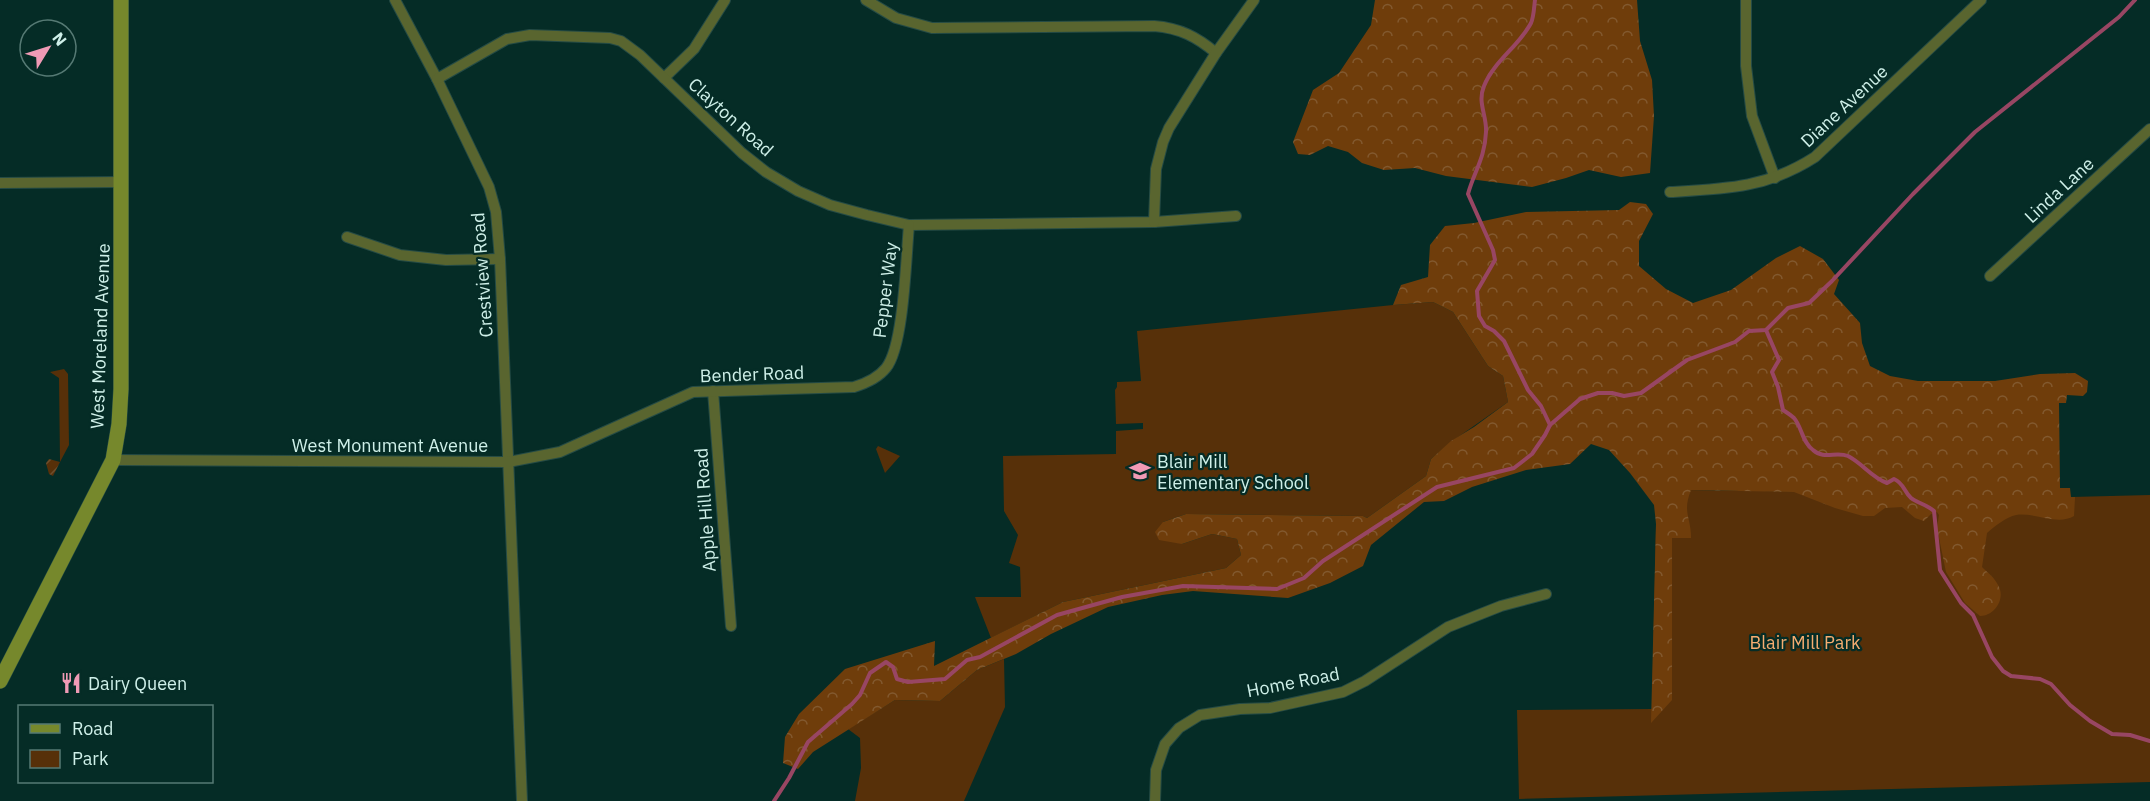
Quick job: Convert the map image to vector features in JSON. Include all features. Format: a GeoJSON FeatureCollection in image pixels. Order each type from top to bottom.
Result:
{"type":"FeatureCollection","features":[{"type":"Feature","properties":{"kind":"street","name":"West Moreland Avenue"},"geometry":{"type":"LineString","coordinates":[[0,681],[113,460],[122,390],[121,0]]}},
{"type":"Feature","properties":{"kind":"street","name":"Crestview Road"},"geometry":{"type":"LineString","coordinates":[[394,0],[437,80],[489,187],[496,212],[508,462]]}},
{"type":"Feature","properties":{"kind":"street"},"geometry":{"type":"LineString","coordinates":[[664,78],[694,49],[725,0]]}},
{"type":"Feature","properties":{"kind":"street"},"geometry":{"type":"LineString","coordinates":[[866,0],[907,23],[932,28],[1170,27],[1201,40],[1216,53]]}},
{"type":"Feature","properties":{"kind":"street"},"geometry":{"type":"LineString","coordinates":[[1154,222],[1156,169],[1162,142],[1216,53],[1254,0]]}},
{"type":"Feature","properties":{"kind":"street"},"geometry":{"type":"LineString","coordinates":[[1746,0],[1746,66],[1752,116],[1775,178]]}},
{"type":"Feature","properties":{"kind":"street","name":"Diane Avenue"},"geometry":{"type":"LineString","coordinates":[[1670,192],[1744,187],[1793,171],[1815,157],[1979,1]]}},
{"type":"Feature","properties":{"kind":"street","name":"Clayton Road"},"geometry":{"type":"LineString","coordinates":[[437,80],[507,39],[530,35],[610,38],[621,41],[640,55],[742,153],[774,177],[798,191],[831,205],[909,225],[1154,222],[1236,216]]}},
{"type":"Feature","properties":{"kind":"street","name":"Linda Lane"},"geometry":{"type":"LineString","coordinates":[[1990,276],[2150,129]]}},
{"type":"Feature","properties":{"kind":"street"},"geometry":{"type":"LineString","coordinates":[[0,183],[122,182]]}},
{"type":"Feature","properties":{"kind":"street","name":"Pepper Way"},"geometry":{"type":"LineString","coordinates":[[891,359],[899,336],[909,225]]}},
{"type":"Feature","properties":{"kind":"street"},"geometry":{"type":"LineString","coordinates":[[346,237],[400,255],[446,260],[500,259]]}},
{"type":"Feature","properties":{"kind":"street","name":"Bender Road"},"geometry":{"type":"LineString","coordinates":[[508,462],[560,452],[693,392],[854,387],[878,376],[891,359]]}},
{"type":"Feature","properties":{"kind":"street","name":"Apple Hill Road"},"geometry":{"type":"LineString","coordinates":[[713,391],[730,626]]}},
{"type":"Feature","properties":{"kind":"street","name":"West Monument Avenue"},"geometry":{"type":"LineString","coordinates":[[113,460],[508,462],[522,801]]}},
{"type":"Feature","properties":{"kind":"street","name":"Home Road"},"geometry":{"type":"LineString","coordinates":[[1155,801],[1156,770],[1165,744],[1179,728],[1200,715],[1240,709],[1270,708],[1343,692],[1365,681],[1448,627],[1501,606],[1546,594]]}},
{"type":"Feature","properties":{"kind":"green space"},"geometry":{"type":"Polygon","coordinates":[[[1375,0],[1637,0],[1640,41],[1652,80],[1654,116],[1650,173],[1621,177],[1589,170],[1532,187],[1446,176],[1415,168],[1384,170],[1362,163],[1348,152],[1328,146],[1310,155],[1298,154],[1293,142],[1313,90],[1339,73],[1371,25],[1375,0]]]}},
{"type":"Feature","properties":{"kind":"green space"},"geometry":{"type":"Polygon","coordinates":[[[1630,202],[1646,204],[1653,214],[1639,241],[1639,266],[1666,289],[1693,303],[1731,290],[1776,258],[1800,246],[1823,259],[1839,280],[1834,294],[1860,323],[1862,343],[1870,366],[1890,376],[1918,381],[1995,381],[2040,374],[2075,373],[2088,381],[2087,392],[2083,396],[2067,395],[2066,403],[2059,403],[2060,488],[2070,488],[2071,497],[2075,497],[2074,516],[2060,520],[2016,515],[1987,533],[1982,567],[1995,580],[2001,595],[1994,610],[1980,616],[1965,603],[1946,572],[1937,528],[1939,515],[1937,512],[1924,521],[1915,518],[1902,507],[1885,508],[1874,516],[1863,516],[1794,492],[1691,490],[1687,509],[1691,538],[1672,538],[1672,700],[1651,723],[1656,524],[1654,505],[1609,450],[1591,444],[1570,464],[1526,470],[1472,487],[1444,501],[1424,502],[1371,545],[1363,566],[1330,583],[1288,598],[1193,591],[1162,595],[1108,607],[1051,634],[1016,654],[977,670],[940,701],[895,700],[813,752],[798,769],[783,763],[785,737],[799,714],[845,669],[935,641],[934,666],[1063,602],[1226,568],[1241,555],[1237,539],[1212,534],[1182,544],[1159,540],[1155,532],[1163,522],[1186,514],[1363,516],[1367,518],[1426,476],[1431,459],[1451,441],[1508,402],[1503,376],[1488,366],[1453,312],[1433,302],[1393,305],[1401,285],[1428,277],[1430,245],[1445,226],[1474,223],[1526,212],[1619,210],[1630,202]]]}},
{"type":"Feature","properties":{"kind":"green space"},"geometry":{"type":"Polygon","coordinates":[[[1433,302],[1453,312],[1488,366],[1503,376],[1508,402],[1431,459],[1426,476],[1367,518],[1363,516],[1186,514],[1163,522],[1182,544],[1212,534],[1237,539],[1241,555],[1226,568],[1063,602],[991,638],[975,597],[1021,597],[1020,567],[1009,563],[1018,535],[1004,511],[1003,456],[1116,454],[1116,431],[1143,429],[1143,423],[1116,424],[1115,390],[1117,382],[1141,381],[1137,331],[1433,302]]]}},
{"type":"Feature","properties":{"kind":"green space"},"geometry":{"type":"Polygon","coordinates":[[[64,369],[68,374],[69,445],[60,462],[59,378],[50,372],[64,369]]]}},
{"type":"Feature","properties":{"kind":"green space"},"geometry":{"type":"Polygon","coordinates":[[[878,446],[900,456],[885,473],[876,449],[878,446]]]}},
{"type":"Feature","properties":{"kind":"green space"},"geometry":{"type":"Polygon","coordinates":[[[49,459],[60,462],[53,476],[49,474],[46,463],[49,459]]]}},
{"type":"Feature","properties":{"kind":"green space","name":"Blair Mill Park"},"geometry":{"type":"Polygon","coordinates":[[[1738,489],[2071,497],[2150,495],[2150,782],[1519,799],[1517,710],[1652,709],[1656,524],[1691,490],[1738,491],[1738,489]]]}},
{"type":"Feature","properties":{"kind":"green space"},"geometry":{"type":"Polygon","coordinates":[[[1004,659],[1005,707],[964,801],[855,801],[861,768],[860,738],[848,729],[895,700],[940,701],[977,670],[1004,659]]]}},
{"type":"Feature","properties":{"kind":"waterway"},"geometry":{"type":"LineString","coordinates":[[1535,0],[1531,23],[1488,77],[1484,86],[1482,104],[1486,126],[1485,141],[1468,194],[1493,250],[1495,260],[1477,291],[1479,316],[1485,326],[1504,341],[1528,390],[1541,406],[1550,425]]}},
{"type":"Feature","properties":{"kind":"waterway"},"geometry":{"type":"LineString","coordinates":[[774,801],[808,742],[852,704],[860,695],[870,673],[886,662],[893,667],[897,679],[908,682],[945,679],[967,660],[980,657],[1057,615],[1122,597],[1183,586],[1277,589],[1304,578],[1323,561],[1437,487],[1514,468],[1532,454],[1550,425],[1580,399],[1598,393],[1624,396],[1641,393],[1687,360],[1735,342],[1749,331],[1766,330],[1788,308],[1809,303],[1975,132],[2119,17],[2135,0]]}},
{"type":"Feature","properties":{"kind":"waterway"},"geometry":{"type":"LineString","coordinates":[[1766,330],[1779,360],[1772,372],[1783,410],[1797,422],[1809,447],[1821,454],[1848,456],[1887,483],[1894,479],[1900,483],[1911,498],[1934,511],[1940,570],[1961,603],[1973,615],[1992,657],[2003,671],[2011,676],[2040,679],[2051,684],[2070,705],[2090,721],[2112,734],[2130,735],[2150,741]]}},
{"type":"Feature","properties":{"kind":"place","name":"Blair Mill Elementary School"},"geometry":{"type":"Point","coordinates":[1140,471]}},
{"type":"Feature","properties":{"kind":"place","name":"Dairy Queen"},"geometry":{"type":"Point","coordinates":[71,683]}}]}
